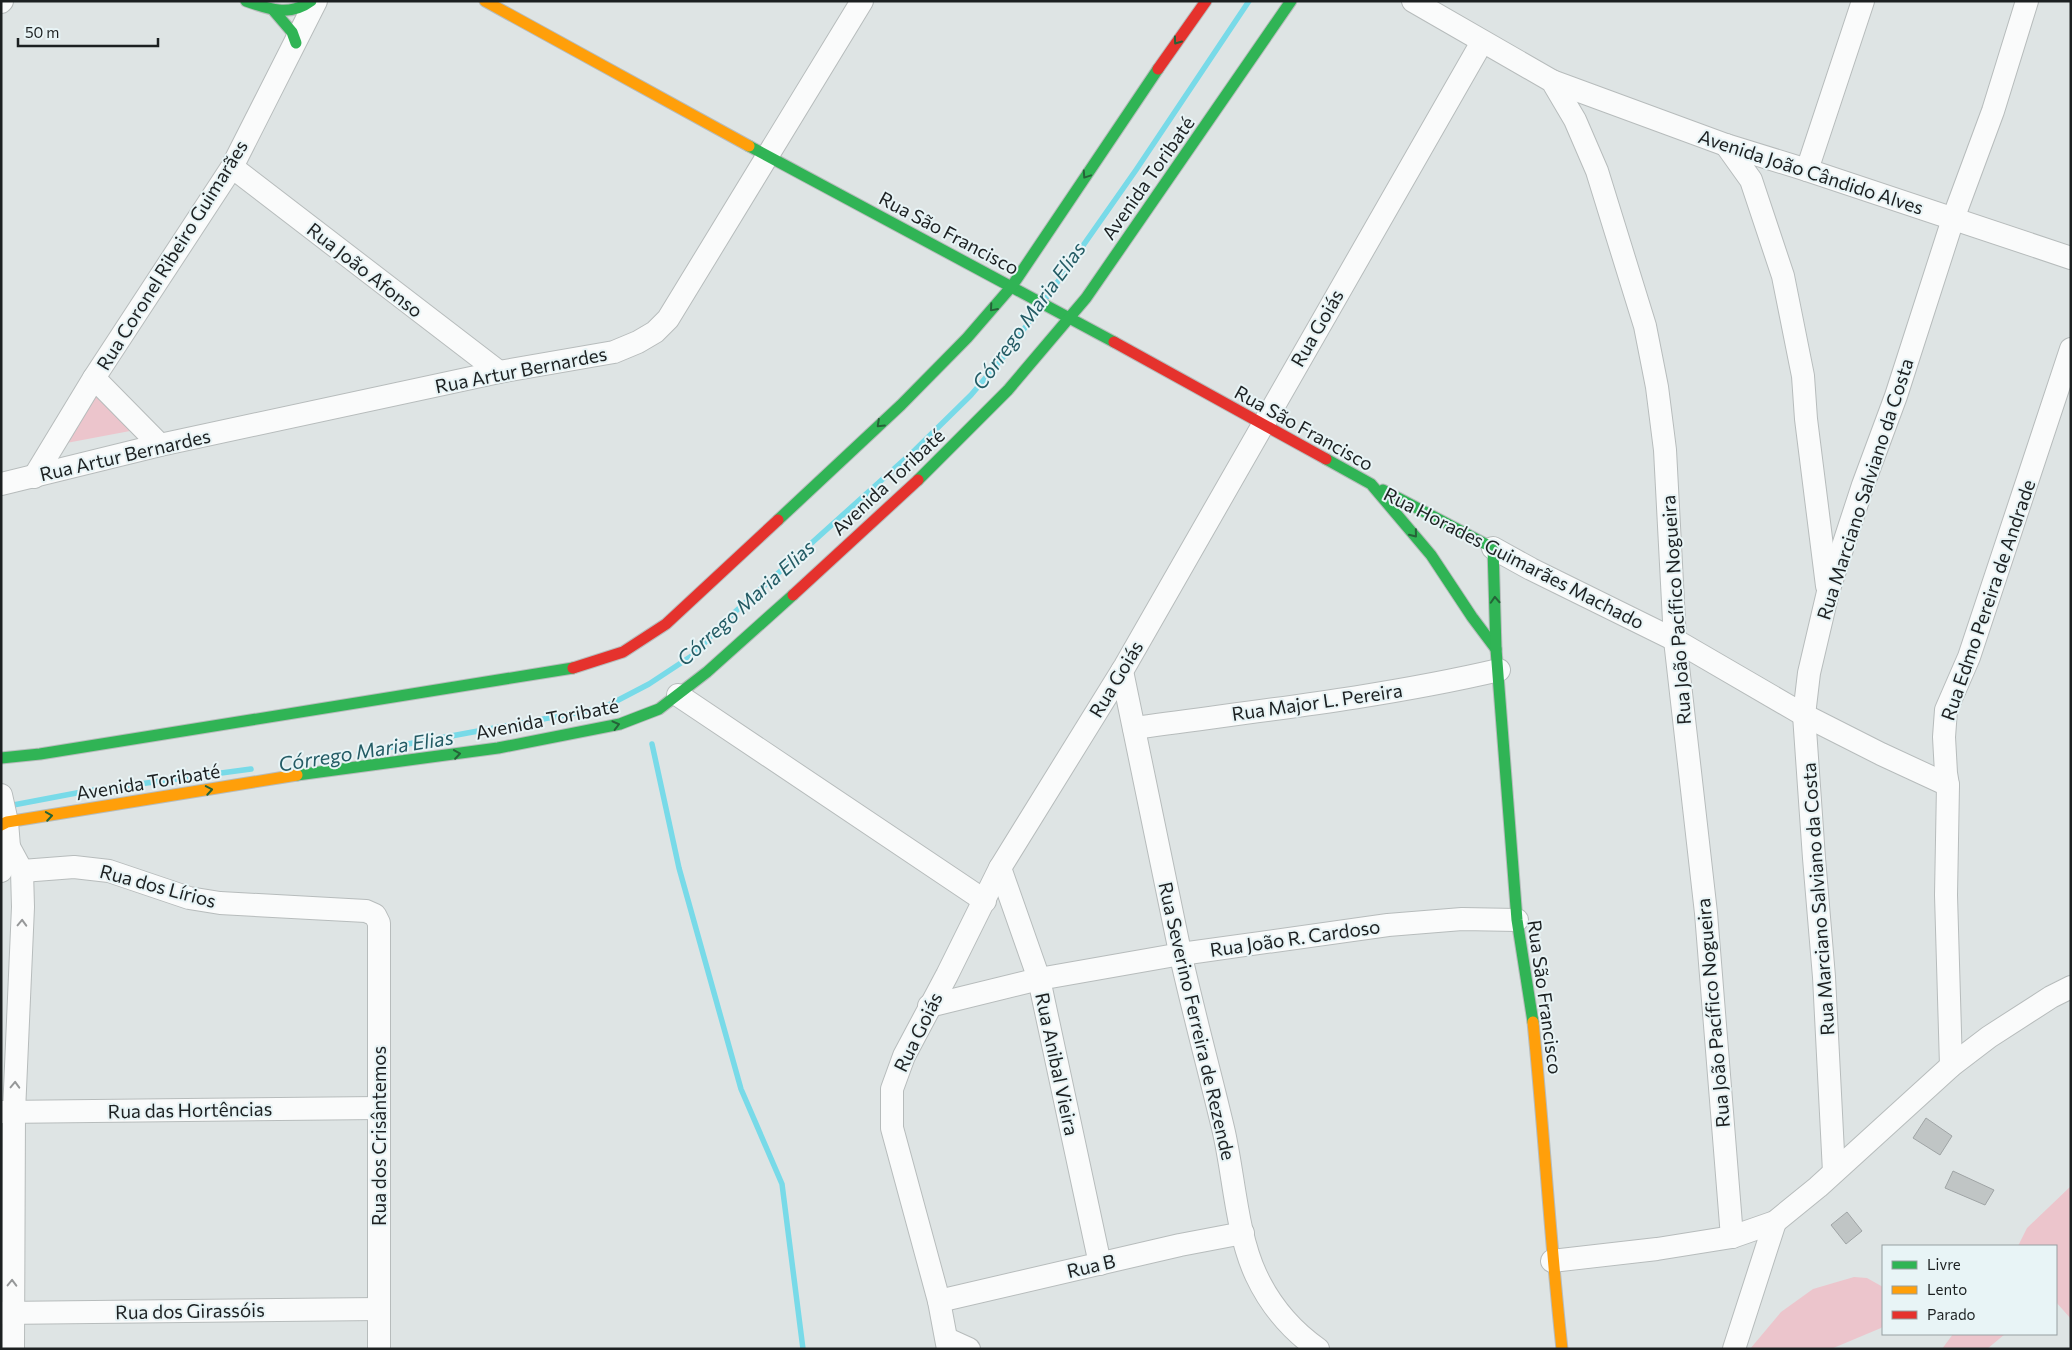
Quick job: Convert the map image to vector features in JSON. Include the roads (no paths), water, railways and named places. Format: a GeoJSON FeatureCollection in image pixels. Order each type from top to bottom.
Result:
{"type":"FeatureCollection","features":[{"type":"Feature","properties":{"kind":"street"},"geometry":{"type":"LineString","coordinates":[[246,1],[274,11],[299,9],[311,1]]}},
{"type":"Feature","properties":{"kind":"street","name":"Rua Coronel Ribeiro Guimarães"},"geometry":{"type":"LineString","coordinates":[[34,477],[94,378],[232,167],[316,1]]}},
{"type":"Feature","properties":{"kind":"street","name":"Rua São Francisco"},"geometry":{"type":"LineString","coordinates":[[485,1],[769,157],[1025,293],[1371,484],[1431,555],[1498,660]]}},
{"type":"Feature","properties":{"kind":"street","name":"Rua Artur Bernardes"},"geometry":{"type":"LineString","coordinates":[[1,484],[160,445],[499,372],[614,352],[655,332],[668,319],[769,157],[862,1]]}},
{"type":"Feature","properties":{"kind":"street"},"geometry":{"type":"LineString","coordinates":[[1,758],[40,754],[571,669],[624,652],[666,624],[901,405],[967,338],[1012,286],[1174,45],[1206,1]]}},
{"type":"Feature","properties":{"kind":"street","name":"Avenida Toribaté"},"geometry":{"type":"LineString","coordinates":[[4,813],[498,748],[620,724],[659,709],[715,666],[926,473],[1008,390],[1070,319],[1291,1]]}},
{"type":"Feature","properties":{"kind":"street","name":"Rua João Pacífico Nogueira"},"geometry":{"type":"LineString","coordinates":[[1413,1],[1552,81],[1576,120],[1596,171],[1645,326],[1657,387],[1665,450],[1675,640],[1706,913],[1732,1237]]}},
{"type":"Feature","properties":{"kind":"street"},"geometry":{"type":"LineString","coordinates":[[1807,170],[1863,1]]}},
{"type":"Feature","properties":{"kind":"street","name":"Rua Marciano Salviano da Costa"},"geometry":{"type":"LineString","coordinates":[[1834,1172],[1825,986],[1804,715],[1809,673],[1828,592],[1863,485],[1896,396],[1953,219],[1993,111],[2027,1]]}},
{"type":"Feature","properties":{"kind":"street"},"geometry":{"type":"LineString","coordinates":[[274,11],[292,32],[296,43]]}},
{"type":"Feature","properties":{"kind":"street","name":"Rua Goiás"},"geometry":{"type":"LineString","coordinates":[[947,1344],[939,1301],[892,1128],[892,1089],[904,1056],[985,901],[1000,868],[1122,671],[1482,42]]}},
{"type":"Feature","properties":{"kind":"street","name":"Avenida João Cândido Alves"},"geometry":{"type":"LineString","coordinates":[[1552,81],[1726,144],[2071,258]]}},
{"type":"Feature","properties":{"kind":"street"},"geometry":{"type":"LineString","coordinates":[[1726,144],[1751,180],[1783,276],[1803,376],[1806,419],[1828,592]]}},
{"type":"Feature","properties":{"kind":"street","name":"Rua João Afonso"},"geometry":{"type":"LineString","coordinates":[[232,167],[499,372]]}},
{"type":"Feature","properties":{"kind":"street","name":"Rua Edmo Pereira de Andrade"},"geometry":{"type":"LineString","coordinates":[[1951,1066],[1946,895],[1948,785],[1944,737],[1946,710],[1969,657],[2071,349]]}},
{"type":"Feature","properties":{"kind":"street"},"geometry":{"type":"LineString","coordinates":[[94,378],[160,445]]}},
{"type":"Feature","properties":{"kind":"street","name":"Rua Horades Guimarães Machado"},"geometry":{"type":"LineString","coordinates":[[1371,484],[1531,569],[1675,640],[1804,715],[1948,785]]}},
{"type":"Feature","properties":{"kind":"street","name":"Rua São Francisco"},"geometry":{"type":"LineString","coordinates":[[1493,548],[1498,660],[1517,920],[1532,1017],[1543,1118],[1552,1261],[1562,1349]]}},
{"type":"Feature","properties":{"kind":"street","name":"Rua Major L. Pereira"},"geometry":{"type":"LineString","coordinates":[[1134,728],[1440,684],[1498,660]]}},
{"type":"Feature","properties":{"kind":"street","name":"Rua Severino Ferreira de Rezende"},"geometry":{"type":"LineString","coordinates":[[1122,671],[1181,954],[1224,1131],[1242,1233],[1256,1274],[1303,1345]]}},
{"type":"Feature","properties":{"kind":"street"},"geometry":{"type":"LineString","coordinates":[[678,695],[985,901]]}},
{"type":"Feature","properties":{"kind":"street"},"geometry":{"type":"LineString","coordinates":[[4,813],[12,871],[7,1313],[13,1349]]}},
{"type":"Feature","properties":{"kind":"street","name":"Rua dos Lírios"},"geometry":{"type":"LineString","coordinates":[[12,871],[74,867],[109,871],[189,898],[220,903],[366,911],[375,915],[379,923]]}},
{"type":"Feature","properties":{"kind":"street","name":"Rua Anibal Vieira"},"geometry":{"type":"LineString","coordinates":[[1000,868],[1039,979],[1100,1264]]}},
{"type":"Feature","properties":{"kind":"street","name":"Rua João R. Cardoso"},"geometry":{"type":"LineString","coordinates":[[929,1006],[1039,979],[1181,954],[1388,925],[1462,919],[1517,920]]}},
{"type":"Feature","properties":{"kind":"street","name":"Rua dos Crisântemos"},"geometry":{"type":"LineString","coordinates":[[379,923],[379,1349]]}},
{"type":"Feature","properties":{"kind":"street"},"geometry":{"type":"LineString","coordinates":[[1552,1261],[1657,1249],[1732,1237],[1775,1222],[1834,1172],[1951,1066],[1989,1037],[2050,997],[2071,987]]}},
{"type":"Feature","properties":{"kind":"street","name":"Rua das Hortências"},"geometry":{"type":"LineString","coordinates":[[8,1112],[379,1108]]}},
{"type":"Feature","properties":{"kind":"street"},"geometry":{"type":"LineString","coordinates":[[1734,1349],[1775,1222]]}},
{"type":"Feature","properties":{"kind":"street","name":"Rua B"},"geometry":{"type":"LineString","coordinates":[[939,1301],[1242,1233]]}},
{"type":"Feature","properties":{"kind":"street","name":"Rua dos Girassóis"},"geometry":{"type":"LineString","coordinates":[[7,1313],[379,1309]]}},
{"type":"Feature","properties":{"kind":"street"},"geometry":{"type":"LineString","coordinates":[[947,1344],[969,1349]]}},
{"type":"Feature","properties":{"kind":"waterway","name":"Córrego Maria Elias"},"geometry":{"type":"LineString","coordinates":[[1047,297],[1136,170],[1249,1]]}},
{"type":"Feature","properties":{"kind":"waterway","name":"Córrego Maria Elias"},"geometry":{"type":"LineString","coordinates":[[359,753],[603,708],[649,684],[693,655],[726,620],[915,450],[971,395],[1010,349],[1038,309]]}},
{"type":"Feature","properties":{"kind":"waterway"},"geometry":{"type":"LineString","coordinates":[[652,744],[679,868],[741,1089],[782,1184],[803,1349]]}},
{"type":"Feature","properties":{"kind":"waterway","name":"Córrego Maria Elias"},"geometry":{"type":"LineString","coordinates":[[8,806],[87,791],[251,769]]}}]}
